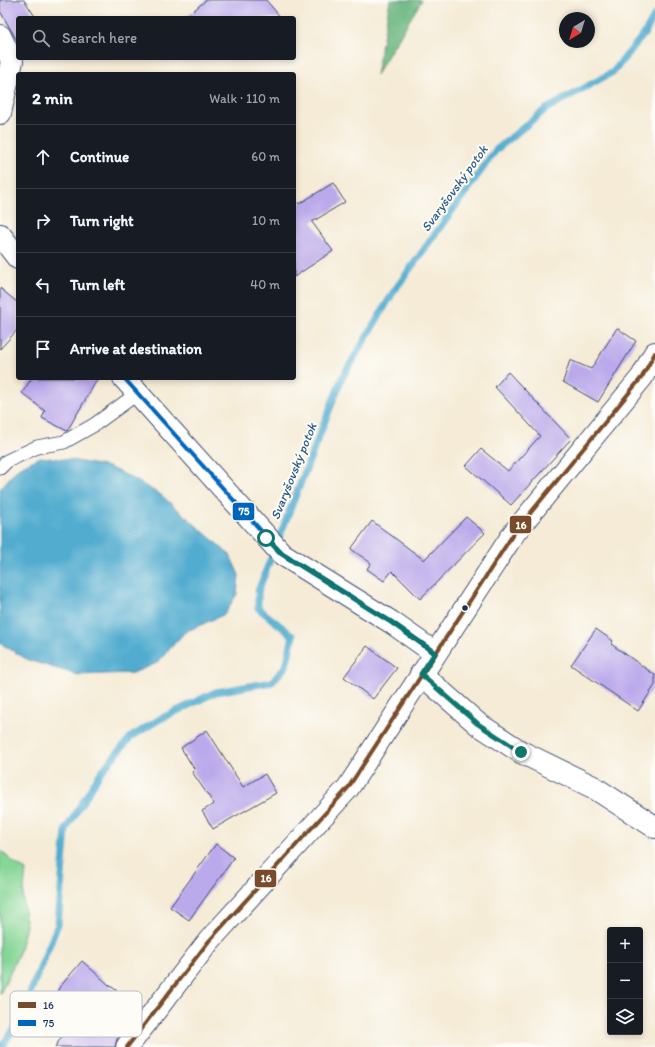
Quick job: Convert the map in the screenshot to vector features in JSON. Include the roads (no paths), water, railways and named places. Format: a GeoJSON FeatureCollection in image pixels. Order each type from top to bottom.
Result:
{"type":"FeatureCollection","features":[{"type":"Feature","properties":{"kind":"street"},"geometry":{"type":"LineString","coordinates":[[0,36],[12,61],[0,113]]}},
{"type":"Feature","properties":{"kind":"street"},"geometry":{"type":"LineString","coordinates":[[0,235],[16,255]]}},
{"type":"Feature","properties":{"kind":"street"},"geometry":{"type":"LineString","coordinates":[[142,1028],[209,942],[348,788],[514,533],[642,377],[655,353]]}},
{"type":"Feature","properties":{"kind":"street"},"geometry":{"type":"LineString","coordinates":[[131,385],[266,538],[282,554],[391,622],[435,653]]}},
{"type":"Feature","properties":{"kind":"street"},"geometry":{"type":"LineString","coordinates":[[421,674],[478,724],[502,740],[521,752],[593,787],[655,827]]}},
{"type":"Feature","properties":{"kind":"street"},"geometry":{"type":"LineString","coordinates":[[127,1047],[135,1037]]}},
{"type":"Feature","properties":{"kind":"lane"},"geometry":{"type":"LineString","coordinates":[[0,468],[7,461],[37,447],[64,442],[88,428],[131,385]]}},
{"type":"Feature","properties":{"kind":"water"},"geometry":{"type":"Polygon","coordinates":[[[40,457],[72,460],[108,467],[128,476],[161,495],[230,555],[239,575],[237,594],[225,614],[185,632],[157,663],[133,673],[78,675],[28,660],[0,643],[0,489],[18,468],[40,457]]]}},
{"type":"Feature","properties":{"kind":"waterway","name":"Svaryšovský potok"},"geometry":{"type":"LineString","coordinates":[[31,991],[58,924],[66,829],[101,772],[131,737],[160,719],[216,692],[272,682],[286,666],[293,636],[258,608],[258,591],[342,378],[394,291],[496,150],[546,109],[613,72],[644,34],[655,15]]}},
{"type":"Feature","properties":{"kind":"waterway","name":"Svaryšovský potok"},"geometry":{"type":"LineString","coordinates":[[1,1047],[10,1035]]}}]}
